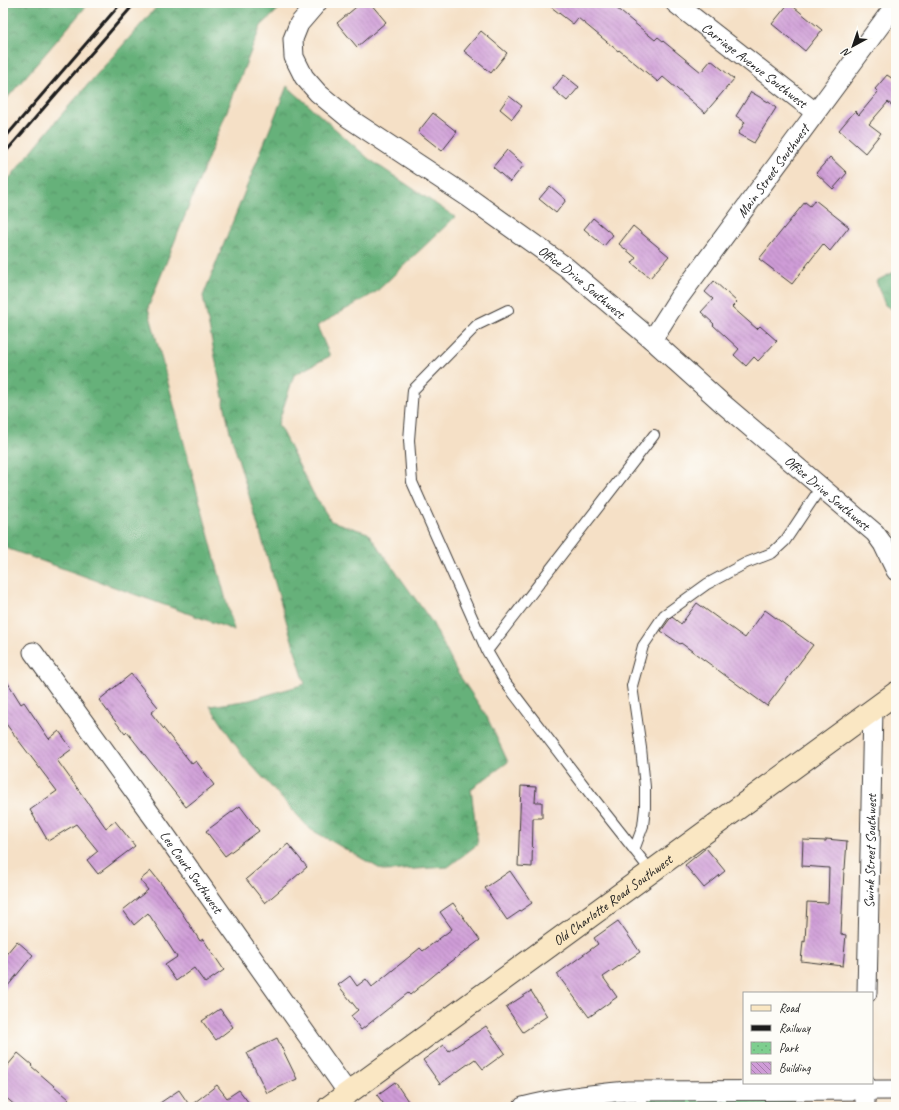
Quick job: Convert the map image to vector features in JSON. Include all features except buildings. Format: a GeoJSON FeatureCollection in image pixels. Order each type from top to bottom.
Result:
{"type":"FeatureCollection","features":[{"type":"Feature","properties":{"kind":"street","name":"Office Drive Southwest"},"geometry":{"type":"LineString","coordinates":[[317,3],[299,24],[293,39],[294,57],[304,77],[318,93],[347,117],[468,197],[566,267],[652,340],[722,403],[875,533],[883,544],[896,571]]}},
{"type":"Feature","properties":{"kind":"street","name":"Carriage Avenue Southwest"},"geometry":{"type":"LineString","coordinates":[[675,3],[815,112]]}},
{"type":"Feature","properties":{"kind":"street","name":"Main Street Southwest"},"geometry":{"type":"LineString","coordinates":[[652,340],[678,299],[896,4]]}},
{"type":"Feature","properties":{"kind":"street","name":"Lee Court Southwest"},"geometry":{"type":"LineString","coordinates":[[33,652],[160,826],[348,1093]]}},
{"type":"Feature","properties":{"kind":"street","name":"Old Charlotte Road Southwest"},"geometry":{"type":"LineString","coordinates":[[329,1107],[896,693]]}},
{"type":"Feature","properties":{"kind":"street","name":"Swink Street Southwest"},"geometry":{"type":"LineString","coordinates":[[867,992],[873,709]]}},
{"type":"Feature","properties":{"kind":"street"},"geometry":{"type":"LineString","coordinates":[[522,1107],[540,1102],[592,1094],[641,1099],[865,1093],[896,1090]]}},
{"type":"Feature","properties":{"kind":"lane"},"geometry":{"type":"LineString","coordinates":[[508,310],[478,325],[413,390],[409,440],[412,482],[487,651],[505,682],[651,871]]}},
{"type":"Feature","properties":{"kind":"lane"},"geometry":{"type":"LineString","coordinates":[[487,651],[654,435]]}},
{"type":"Feature","properties":{"kind":"lane"},"geometry":{"type":"LineString","coordinates":[[634,850],[643,826],[645,787],[632,686],[643,646],[664,615],[682,602],[707,584],[746,563],[772,553],[784,541],[821,487]]}},
{"type":"Feature","properties":{"kind":"green space"},"geometry":{"type":"Polygon","coordinates":[[[3,3],[89,3],[3,103],[3,3]]]}},
{"type":"Feature","properties":{"kind":"green space"},"geometry":{"type":"Polygon","coordinates":[[[160,3],[285,3],[261,26],[148,308],[234,630],[3,547],[3,186],[61,115],[160,3]]]}},
{"type":"Feature","properties":{"kind":"green space"},"geometry":{"type":"Polygon","coordinates":[[[287,86],[369,159],[455,217],[376,292],[317,326],[330,356],[294,375],[278,424],[313,493],[331,521],[368,533],[432,622],[457,672],[486,715],[508,762],[471,789],[478,844],[448,867],[384,871],[310,829],[243,756],[210,706],[250,700],[305,684],[229,428],[203,296],[287,86]]]}},
{"type":"Feature","properties":{"kind":"green space"},"geometry":{"type":"Polygon","coordinates":[[[896,271],[896,312],[885,305],[876,281],[896,271]]]}},
{"type":"Feature","properties":{"kind":"green space"},"geometry":{"type":"Polygon","coordinates":[[[641,1091],[852,1105],[852,1107],[523,1107],[641,1091]]]}},
{"type":"Feature","properties":{"kind":"railway"},"geometry":{"type":"LineString","coordinates":[[3,140],[121,3]]}},
{"type":"Feature","properties":{"kind":"railway"},"geometry":{"type":"LineString","coordinates":[[3,155],[135,3]]}}]}
